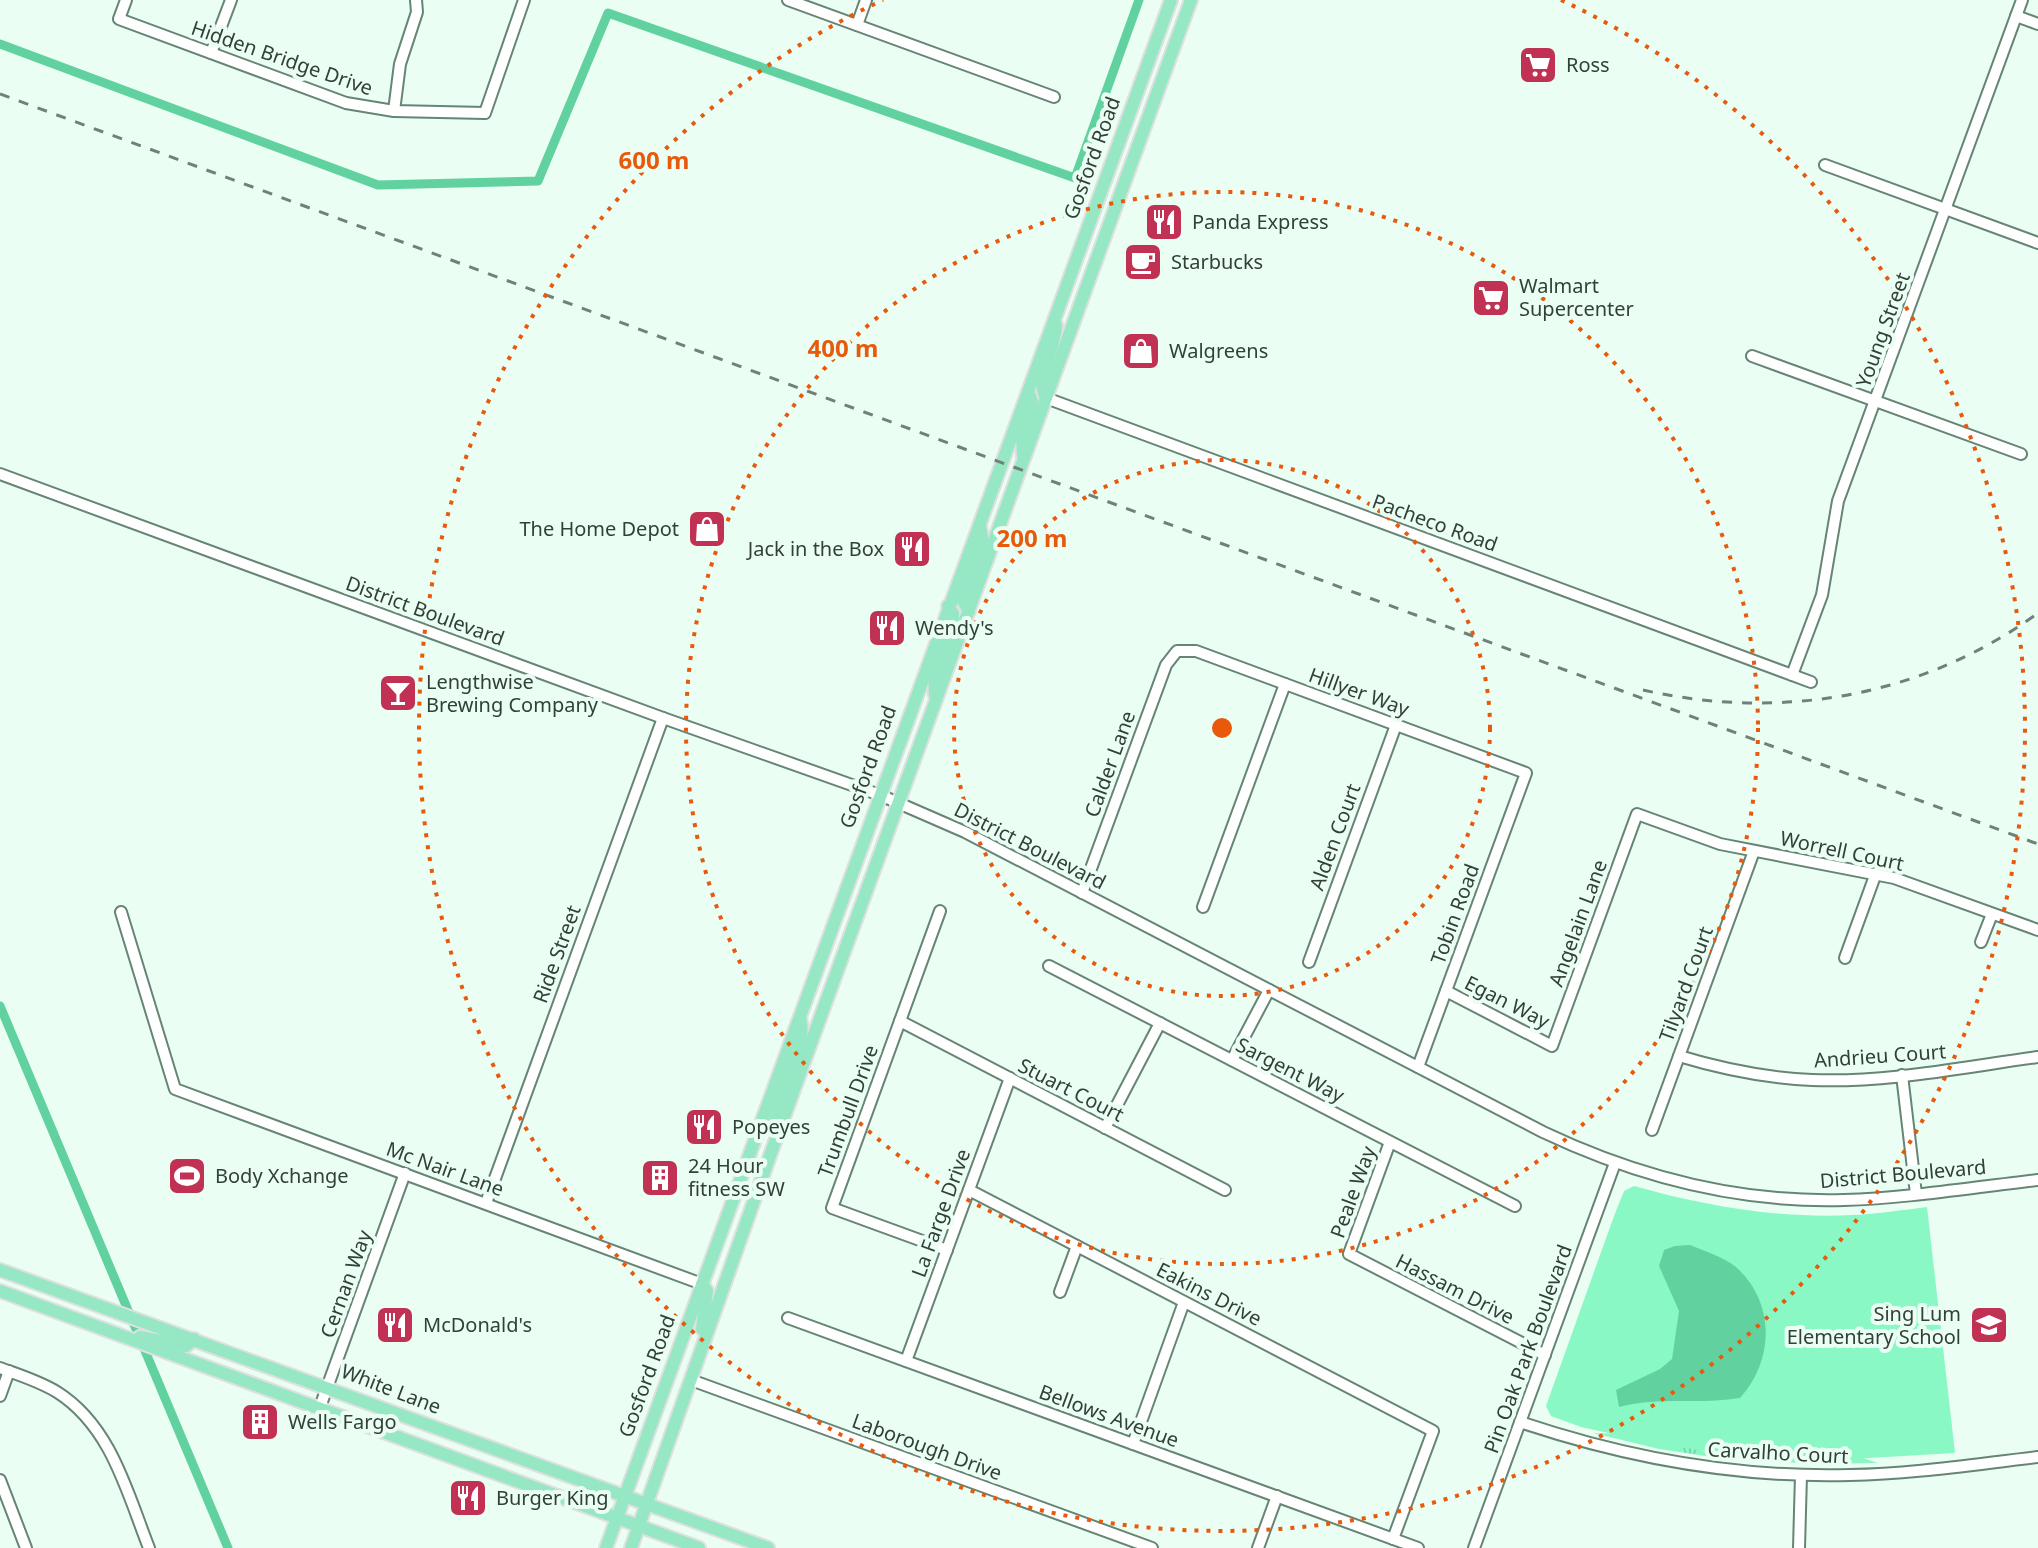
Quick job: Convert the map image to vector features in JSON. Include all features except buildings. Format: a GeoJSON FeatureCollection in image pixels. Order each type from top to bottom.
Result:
{"type":"FeatureCollection","features":[{"type":"Feature","properties":{"kind":"main road","name":"Gosford Road"},"geometry":{"type":"LineString","coordinates":[[606,1548],[1171,0]]}},
{"type":"Feature","properties":{"kind":"main road","name":"Gosford Road"},"geometry":{"type":"LineString","coordinates":[[631,1548],[772,1150],[1191,0]]}},
{"type":"Feature","properties":{"kind":"main road"},"geometry":{"type":"LineString","coordinates":[[1046,398],[1042,391],[1042,378],[1056,340],[1056,313]]}},
{"type":"Feature","properties":{"kind":"main road"},"geometry":{"type":"LineString","coordinates":[[1023,463],[1022,435],[1032,402],[1028,388]]}},
{"type":"Feature","properties":{"kind":"main road"},"geometry":{"type":"LineString","coordinates":[[969,611],[963,601],[983,544],[979,523]]}},
{"type":"Feature","properties":{"kind":"main road"},"geometry":{"type":"LineString","coordinates":[[936,703],[934,676],[953,623],[953,614],[948,606]]}},
{"type":"Feature","properties":{"kind":"main road"},"geometry":{"type":"LineString","coordinates":[[772,1150],[776,1110],[803,1030],[799,1017]]}},
{"type":"Feature","properties":{"kind":"main road","name":"White Lane"},"geometry":{"type":"LineString","coordinates":[[0,1270],[112,1309],[178,1345],[320,1407],[699,1548]]}},
{"type":"Feature","properties":{"kind":"main road"},"geometry":{"type":"LineString","coordinates":[[693,1374],[707,1302],[707,1291],[702,1284]]}},
{"type":"Feature","properties":{"kind":"main road","name":"White Lane"},"geometry":{"type":"LineString","coordinates":[[0,1291],[105,1331],[178,1345],[194,1339],[768,1548]]}},
{"type":"Feature","properties":{"kind":"street","name":"Hidden Bridge Drive"},"geometry":{"type":"LineString","coordinates":[[126,0],[119,19],[346,103],[394,111],[485,113],[524,0]]}},
{"type":"Feature","properties":{"kind":"street"},"geometry":{"type":"LineString","coordinates":[[211,53],[231,0]]}},
{"type":"Feature","properties":{"kind":"street"},"geometry":{"type":"LineString","coordinates":[[394,111],[400,64],[417,12],[416,0]]}},
{"type":"Feature","properties":{"kind":"street"},"geometry":{"type":"LineString","coordinates":[[788,0],[1054,97]]}},
{"type":"Feature","properties":{"kind":"street"},"geometry":{"type":"LineString","coordinates":[[857,25],[866,0]]}},
{"type":"Feature","properties":{"kind":"street","name":"Young Street"},"geometry":{"type":"LineString","coordinates":[[1792,675],[1822,595],[1838,501],[2022,0]]}},
{"type":"Feature","properties":{"kind":"street"},"geometry":{"type":"LineString","coordinates":[[2016,16],[2038,24]]}},
{"type":"Feature","properties":{"kind":"street"},"geometry":{"type":"LineString","coordinates":[[1825,165],[2038,243]]}},
{"type":"Feature","properties":{"kind":"street"},"geometry":{"type":"LineString","coordinates":[[1752,356],[2021,454]]}},
{"type":"Feature","properties":{"kind":"street","name":"Pacheco Road"},"geometry":{"type":"LineString","coordinates":[[1046,398],[1811,682]]}},
{"type":"Feature","properties":{"kind":"street","name":"District Boulevard"},"geometry":{"type":"LineString","coordinates":[[0,474],[898,802],[971,835],[1543,1132],[1615,1163],[1704,1188],[1778,1198],[1842,1200],[2038,1180]]}},
{"type":"Feature","properties":{"kind":"street","name":"Hillyer Way"},"geometry":{"type":"LineString","coordinates":[[1177,651],[1196,651],[1526,773]]}},
{"type":"Feature","properties":{"kind":"street","name":"Calder Lane"},"geometry":{"type":"LineString","coordinates":[[1082,893],[1166,665],[1177,651]]}},
{"type":"Feature","properties":{"kind":"street"},"geometry":{"type":"LineString","coordinates":[[1203,907],[1285,684]]}},
{"type":"Feature","properties":{"kind":"street","name":"Ride Street"},"geometry":{"type":"LineString","coordinates":[[486,1203],[663,718]]}},
{"type":"Feature","properties":{"kind":"street","name":"Alden Court"},"geometry":{"type":"LineString","coordinates":[[1309,962],[1396,725]]}},
{"type":"Feature","properties":{"kind":"street","name":"Tobin Road"},"geometry":{"type":"LineString","coordinates":[[1418,1067],[1526,773]]}},
{"type":"Feature","properties":{"kind":"street","name":"Worrell Court"},"geometry":{"type":"LineString","coordinates":[[1637,814],[1720,844],[1876,873],[2038,930]]}},
{"type":"Feature","properties":{"kind":"street","name":"Angelain Lane"},"geometry":{"type":"LineString","coordinates":[[1552,1046],[1637,814]]}},
{"type":"Feature","properties":{"kind":"street","name":"Tilyard Court"},"geometry":{"type":"LineString","coordinates":[[1652,1130],[1754,851]]}},
{"type":"Feature","properties":{"kind":"street"},"geometry":{"type":"LineString","coordinates":[[1845,958],[1876,873]]}},
{"type":"Feature","properties":{"kind":"street","name":"Trumbull Drive"},"geometry":{"type":"LineString","coordinates":[[940,911],[832,1208],[947,1250]]}},
{"type":"Feature","properties":{"kind":"street","name":"Mc Nair Lane"},"geometry":{"type":"LineString","coordinates":[[121,912],[175,1089],[702,1284]]}},
{"type":"Feature","properties":{"kind":"street"},"geometry":{"type":"LineString","coordinates":[[1981,942],[1992,914]]}},
{"type":"Feature","properties":{"kind":"street","name":"Sargent Way"},"geometry":{"type":"LineString","coordinates":[[1049,966],[1515,1206]]}},
{"type":"Feature","properties":{"kind":"street"},"geometry":{"type":"LineString","coordinates":[[1232,1060],[1269,990]]}},
{"type":"Feature","properties":{"kind":"street","name":"Egan Way"},"geometry":{"type":"LineString","coordinates":[[1446,991],[1552,1046]]}},
{"type":"Feature","properties":{"kind":"street","name":"Stuart Court"},"geometry":{"type":"LineString","coordinates":[[900,1021],[1225,1190]]}},
{"type":"Feature","properties":{"kind":"street"},"geometry":{"type":"LineString","coordinates":[[1105,1128],[1160,1023]]}},
{"type":"Feature","properties":{"kind":"street","name":"Andrieu Court"},"geometry":{"type":"LineString","coordinates":[[1679,1056],[1712,1066],[1779,1078],[1848,1080],[2038,1057]]}},
{"type":"Feature","properties":{"kind":"street"},"geometry":{"type":"LineString","coordinates":[[1902,1075],[1916,1194]]}},
{"type":"Feature","properties":{"kind":"street","name":"La Farge Drive"},"geometry":{"type":"LineString","coordinates":[[906,1361],[1010,1078]]}},
{"type":"Feature","properties":{"kind":"street","name":"Peale Way"},"geometry":{"type":"LineString","coordinates":[[1349,1254],[1390,1142]]}},
{"type":"Feature","properties":{"kind":"street","name":"Pin Oak Park Boulevard"},"geometry":{"type":"LineString","coordinates":[[1474,1548],[1615,1163]]}},
{"type":"Feature","properties":{"kind":"street","name":"Cernan Way"},"geometry":{"type":"LineString","coordinates":[[320,1407],[405,1173]]}},
{"type":"Feature","properties":{"kind":"street","name":"Eakins Drive"},"geometry":{"type":"LineString","coordinates":[[969,1190],[1433,1431],[1393,1539]]}},
{"type":"Feature","properties":{"kind":"street"},"geometry":{"type":"LineString","coordinates":[[1060,1292],[1077,1246]]}},
{"type":"Feature","properties":{"kind":"street","name":"Hassam Drive"},"geometry":{"type":"LineString","coordinates":[[1349,1254],[1545,1355]]}},
{"type":"Feature","properties":{"kind":"street"},"geometry":{"type":"LineString","coordinates":[[1133,1444],[1184,1302]]}},
{"type":"Feature","properties":{"kind":"street","name":"Bellows Avenue"},"geometry":{"type":"LineString","coordinates":[[788,1318],[1418,1548]]}},
{"type":"Feature","properties":{"kind":"street"},"geometry":{"type":"LineString","coordinates":[[0,1396],[4,1369],[56,1391],[71,1401],[95,1426],[113,1456],[149,1548]]}},
{"type":"Feature","properties":{"kind":"street","name":"Laborough Drive"},"geometry":{"type":"LineString","coordinates":[[693,1374],[1152,1548]]}},
{"type":"Feature","properties":{"kind":"street","name":"Carvalho Court"},"geometry":{"type":"LineString","coordinates":[[1520,1422],[1647,1458],[1724,1470],[1801,1475],[1897,1473],[2038,1457]]}},
{"type":"Feature","properties":{"kind":"street"},"geometry":{"type":"LineString","coordinates":[[1799,1548],[1801,1475]]}},
{"type":"Feature","properties":{"kind":"street"},"geometry":{"type":"LineString","coordinates":[[0,1480],[26,1548]]}},
{"type":"Feature","properties":{"kind":"street"},"geometry":{"type":"LineString","coordinates":[[1258,1548],[1277,1496]]}},
{"type":"Feature","properties":{"kind":"green space"},"geometry":{"type":"Polygon","coordinates":[[[1634,1186],[1687,1200],[1770,1213],[1826,1216],[1927,1207],[1955,1453],[1834,1460],[1743,1458],[1581,1427],[1551,1416],[1546,1406],[1614,1216],[1624,1191],[1634,1186]]]}},
{"type":"Feature","properties":{"kind":"green space"},"geometry":{"type":"Polygon","coordinates":[[[1593,1433],[1636,1434],[1684,1443],[1719,1458],[1659,1449],[1593,1433]]]}},
{"type":"Feature","properties":{"kind":"green space"},"geometry":{"type":"Polygon","coordinates":[[[1841,1451],[1878,1463],[1743,1460],[1778,1452],[1841,1451]]]}},
{"type":"Feature","properties":{"kind":"shaded area"},"geometry":{"type":"Polygon","coordinates":[[[1690,1245],[1720,1257],[1736,1267],[1749,1281],[1764,1314],[1766,1331],[1760,1366],[1740,1398],[1649,1402],[1619,1407],[1616,1390],[1660,1369],[1672,1359],[1679,1311],[1659,1266],[1664,1250],[1690,1245]]]}},
{"type":"Feature","properties":{"kind":"waterway"},"geometry":{"type":"LineString","coordinates":[[0,44],[378,185],[538,181],[608,13],[1075,178],[1139,0]]}},
{"type":"Feature","properties":{"kind":"waterway"},"geometry":{"type":"LineString","coordinates":[[0,1006],[228,1548]]}},
{"type":"Feature","properties":{"kind":"railway"},"geometry":{"type":"LineString","coordinates":[[0,94],[2038,844]]}},
{"type":"Feature","properties":{"kind":"railway"},"geometry":{"type":"LineString","coordinates":[[1643,690],[1695,699],[1747,703],[1849,695],[1947,665],[1994,642],[2038,613]]}},
{"type":"Feature","properties":{"kind":"place","name":"Ross"},"geometry":{"type":"Point","coordinates":[1538,65]}},
{"type":"Feature","properties":{"kind":"place","name":"Panda Express"},"geometry":{"type":"Point","coordinates":[1164,222]}},
{"type":"Feature","properties":{"kind":"place","name":"Starbucks"},"geometry":{"type":"Point","coordinates":[1143,262]}},
{"type":"Feature","properties":{"kind":"place","name":"Walmart Supercenter"},"geometry":{"type":"Point","coordinates":[1491,298]}},
{"type":"Feature","properties":{"kind":"place","name":"Walgreens"},"geometry":{"type":"Point","coordinates":[1141,351]}},
{"type":"Feature","properties":{"kind":"place","name":"The Home Depot"},"geometry":{"type":"Point","coordinates":[707,529]}},
{"type":"Feature","properties":{"kind":"place","name":"Jack in the Box"},"geometry":{"type":"Point","coordinates":[912,549]}},
{"type":"Feature","properties":{"kind":"place","name":"Wendy's"},"geometry":{"type":"Point","coordinates":[887,628]}},
{"type":"Feature","properties":{"kind":"place","name":"Lengthwise Brewing Company"},"geometry":{"type":"Point","coordinates":[398,693]}},
{"type":"Feature","properties":{"kind":"place","name":"Popeyes"},"geometry":{"type":"Point","coordinates":[704,1127]}},
{"type":"Feature","properties":{"kind":"place","name":"Body Xchange"},"geometry":{"type":"Point","coordinates":[187,1176]}},
{"type":"Feature","properties":{"kind":"place","name":"24 Hour fitness SW"},"geometry":{"type":"Point","coordinates":[660,1178]}},
{"type":"Feature","properties":{"kind":"place","name":"McDonald's"},"geometry":{"type":"Point","coordinates":[395,1325]}},
{"type":"Feature","properties":{"kind":"place","name":"Sing Lum Elementary School"},"geometry":{"type":"Point","coordinates":[1989,1325]}},
{"type":"Feature","properties":{"kind":"place","name":"Wells Fargo"},"geometry":{"type":"Point","coordinates":[260,1422]}},
{"type":"Feature","properties":{"kind":"place","name":"Burger King"},"geometry":{"type":"Point","coordinates":[468,1498]}}]}
